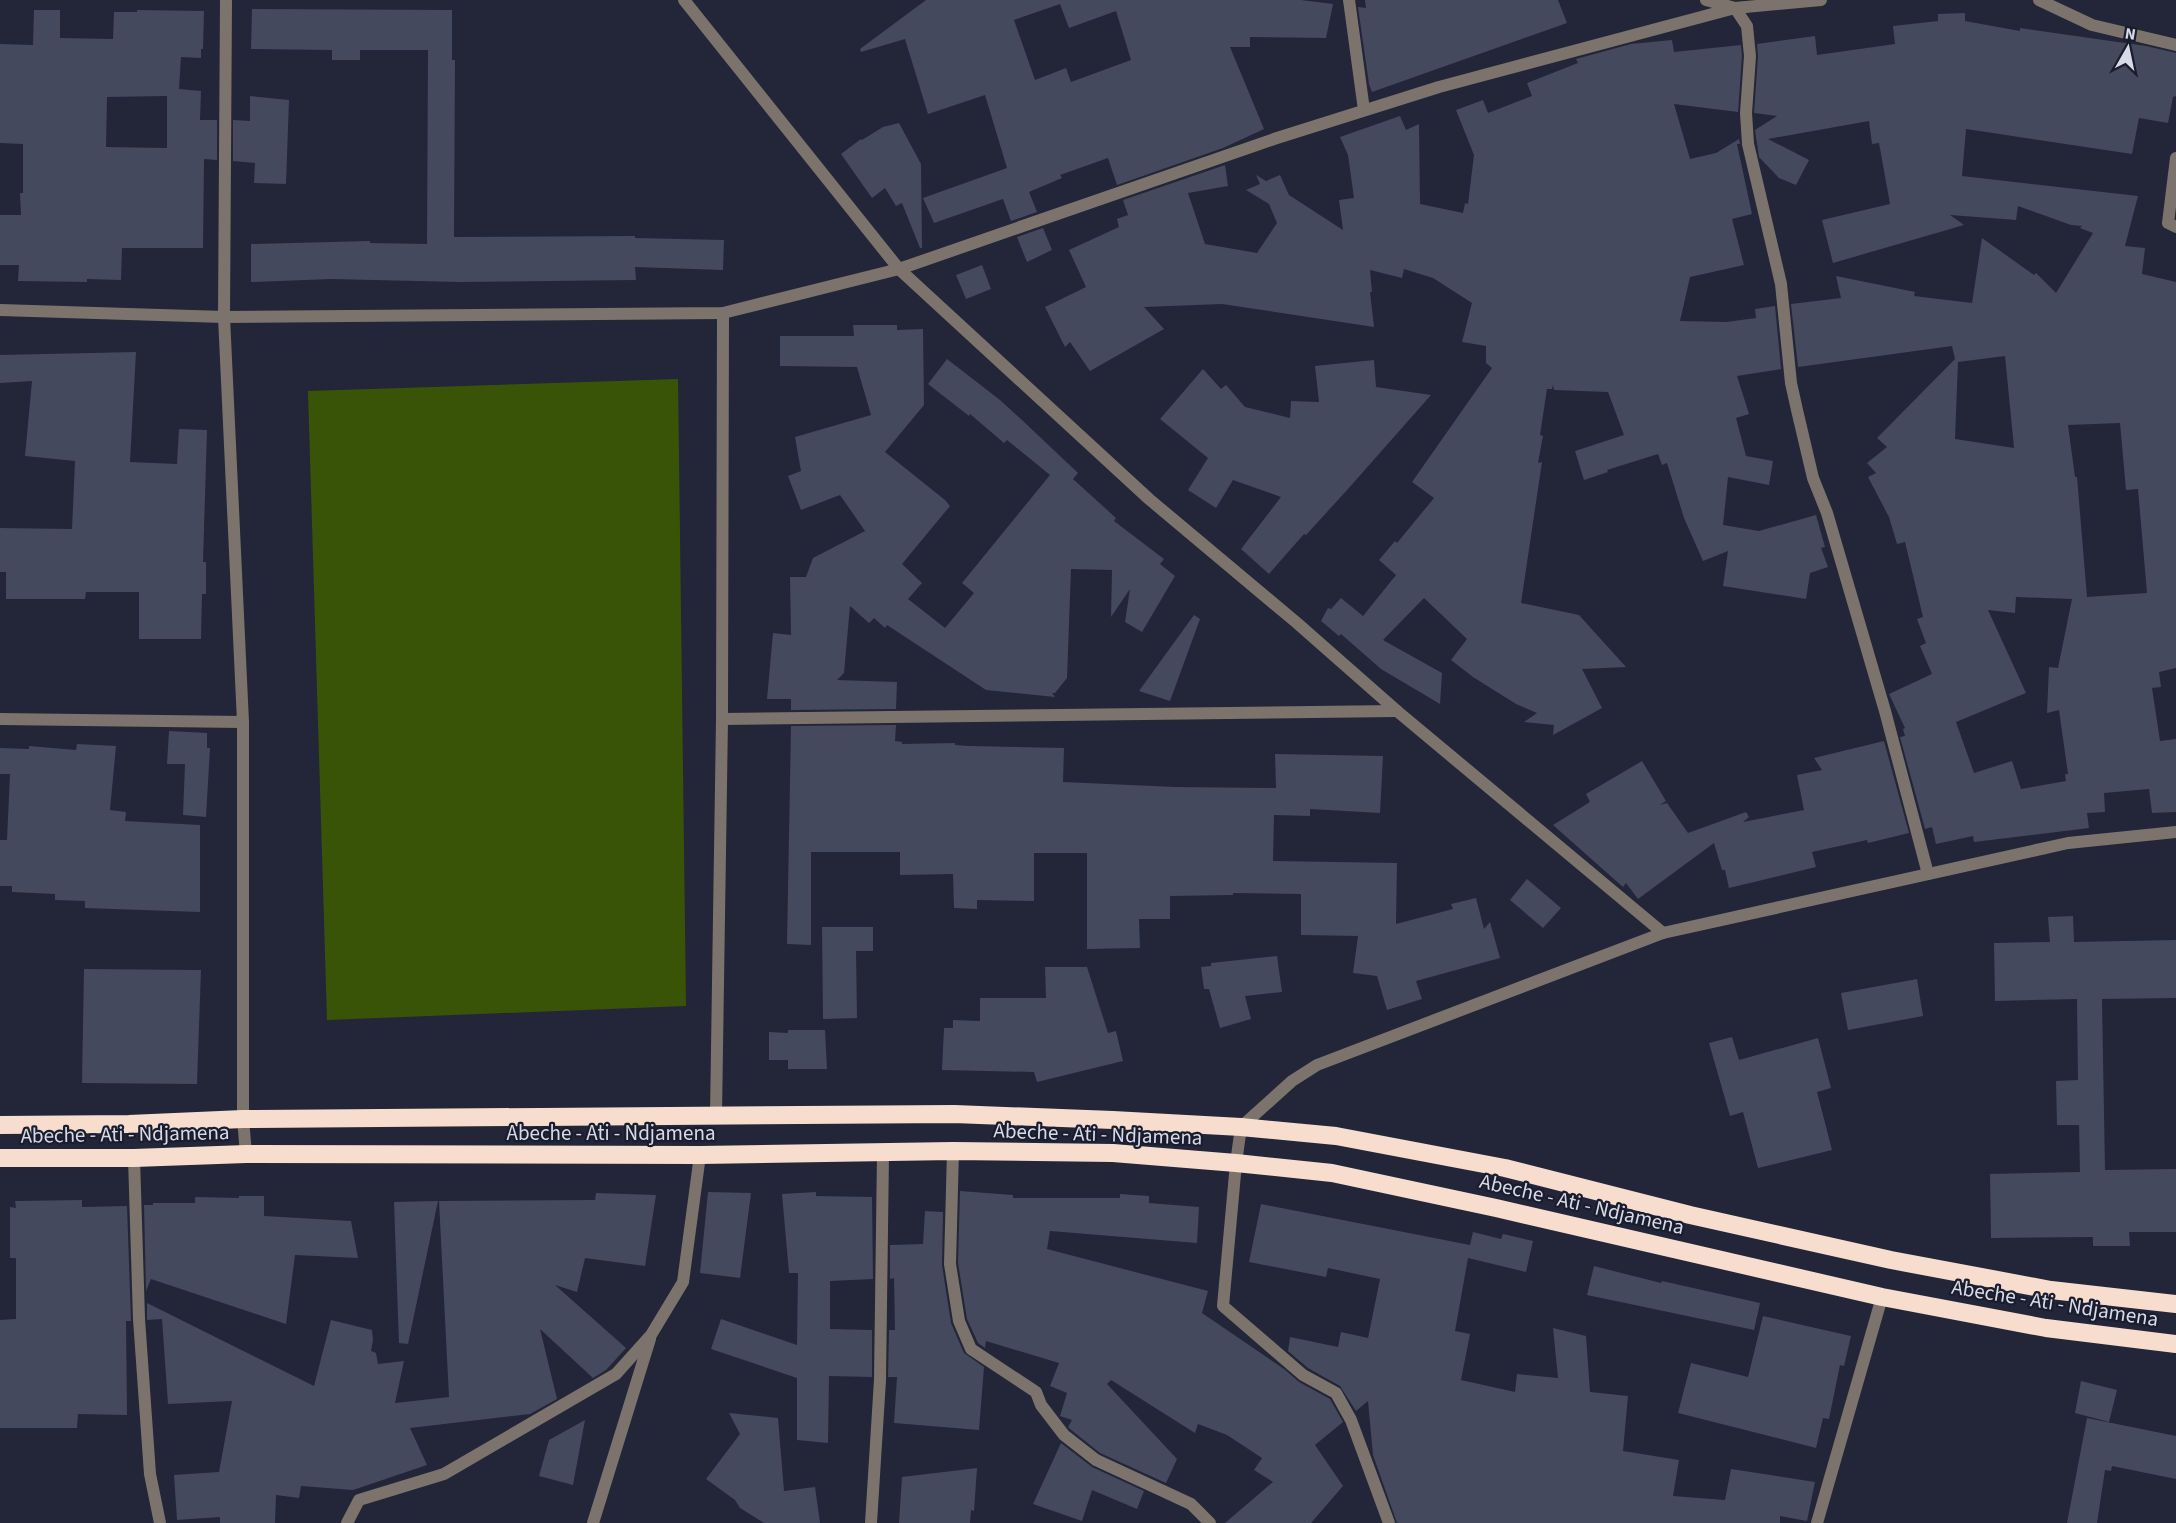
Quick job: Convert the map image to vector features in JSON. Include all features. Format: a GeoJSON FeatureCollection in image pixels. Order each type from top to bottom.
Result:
{"type":"FeatureCollection","features":[{"type":"Feature","properties":{"kind":"highway","name":"Abeche - Ati - Ndjamena"},"geometry":{"type":"LineString","coordinates":[[0,1125],[129,1124],[243,1119],[954,1114],[1241,1127],[1336,1136],[1504,1168],[1690,1215],[1914,1264],[2051,1290],[2176,1304]]}},
{"type":"Feature","properties":{"kind":"highway","name":"Abeche - Ati - Ndjamena"},"geometry":{"type":"LineString","coordinates":[[0,1158],[134,1158],[246,1154],[883,1154],[953,1151],[1113,1153],[1236,1163],[1332,1173],[1496,1208],[1882,1297],[2046,1328],[2176,1344]]}},
{"type":"Feature","properties":{"kind":"street"},"geometry":{"type":"LineString","coordinates":[[226,0],[224,317],[243,722],[243,1119],[246,1154]]}},
{"type":"Feature","properties":{"kind":"street"},"geometry":{"type":"LineString","coordinates":[[684,0],[899,269],[1149,499],[1397,711],[1664,933]]}},
{"type":"Feature","properties":{"kind":"street"},"geometry":{"type":"LineString","coordinates":[[1348,0],[1364,110]]}},
{"type":"Feature","properties":{"kind":"street"},"geometry":{"type":"LineString","coordinates":[[1706,0],[1735,8],[1747,26],[1750,56],[1746,113],[1748,144],[1781,284],[1791,383],[1813,478],[1827,513],[1885,711],[1928,873]]}},
{"type":"Feature","properties":{"kind":"street"},"geometry":{"type":"LineString","coordinates":[[1735,8],[1747,0]]}},
{"type":"Feature","properties":{"kind":"street"},"geometry":{"type":"LineString","coordinates":[[0,310],[224,317],[723,313],[899,269],[1277,138],[1439,87],[1735,8],[1821,0]]}},
{"type":"Feature","properties":{"kind":"street"},"geometry":{"type":"LineString","coordinates":[[2039,0],[2092,25],[2176,45]]}},
{"type":"Feature","properties":{"kind":"street"},"geometry":{"type":"LineString","coordinates":[[2176,158],[2168,223],[2176,226]]}},
{"type":"Feature","properties":{"kind":"street"},"geometry":{"type":"LineString","coordinates":[[716,1115],[722,719],[723,313]]}},
{"type":"Feature","properties":{"kind":"street"},"geometry":{"type":"LineString","coordinates":[[722,719],[1397,711]]}},
{"type":"Feature","properties":{"kind":"street"},"geometry":{"type":"LineString","coordinates":[[0,719],[243,722]]}},
{"type":"Feature","properties":{"kind":"street"},"geometry":{"type":"LineString","coordinates":[[1389,1523],[1350,1420],[1336,1393],[1303,1375],[1223,1306],[1241,1127],[1292,1081],[1317,1065],[1664,933],[2068,843],[2176,832]]}},
{"type":"Feature","properties":{"kind":"street"},"geometry":{"type":"LineString","coordinates":[[953,1151],[950,1264],[959,1321],[971,1349],[1036,1392],[1041,1405],[1064,1435],[1096,1460],[1191,1504],[1210,1523]]}},
{"type":"Feature","properties":{"kind":"street"},"geometry":{"type":"LineString","coordinates":[[871,1523],[880,1380],[883,1154]]}},
{"type":"Feature","properties":{"kind":"street"},"geometry":{"type":"LineString","coordinates":[[347,1523],[358,1500],[444,1474],[616,1374],[651,1335],[683,1282],[700,1155]]}},
{"type":"Feature","properties":{"kind":"street"},"geometry":{"type":"LineString","coordinates":[[134,1158],[139,1319],[150,1474],[160,1523]]}},
{"type":"Feature","properties":{"kind":"street"},"geometry":{"type":"LineString","coordinates":[[1817,1523],[1882,1297]]}},
{"type":"Feature","properties":{"kind":"street"},"geometry":{"type":"LineString","coordinates":[[593,1523],[651,1335]]}},
{"type":"Feature","properties":{"kind":"green space"},"geometry":{"type":"Polygon","coordinates":[[[678,379],[686,1006],[327,1020],[308,391],[678,379]]]}},
{"type":"Feature","properties":{"kind":"building"},"geometry":{"type":"Polygon","coordinates":[[[926,0],[1301,0],[1333,4],[1326,38],[1250,37],[1250,47],[1230,47],[1264,129],[1223,148],[1117,185],[1108,158],[1060,175],[1062,178],[1029,192],[1037,212],[1011,221],[1003,199],[934,223],[923,198],[1007,168],[985,95],[928,114],[905,39],[861,52],[860,49],[926,0]],[[1060,4],[1014,20],[1035,80],[1066,68],[1071,82],[1131,60],[1116,11],[1069,28],[1060,4]]]}},
{"type":"Feature","properties":{"kind":"building"},"geometry":{"type":"Polygon","coordinates":[[[1365,0],[1558,0],[1567,23],[1372,92],[1358,7],[1366,8],[1365,0]]]}},
{"type":"Feature","properties":{"kind":"building"},"geometry":{"type":"Polygon","coordinates":[[[252,9],[452,10],[452,60],[455,60],[454,237],[635,236],[635,238],[724,240],[723,270],[635,267],[636,280],[459,282],[331,279],[251,282],[251,244],[370,241],[370,243],[427,244],[428,50],[360,50],[360,60],[332,60],[332,50],[251,49],[252,9]]]}},
{"type":"Feature","properties":{"kind":"building"},"geometry":{"type":"Polygon","coordinates":[[[34,10],[60,10],[60,38],[113,39],[114,12],[204,11],[201,58],[181,57],[179,89],[201,91],[200,120],[217,120],[217,160],[204,159],[203,248],[122,248],[121,280],[18,281],[19,265],[0,265],[0,215],[21,215],[23,144],[0,143],[0,44],[33,45],[34,10]],[[167,96],[107,97],[106,147],[167,148],[167,96]]]}},
{"type":"Feature","properties":{"kind":"building"},"geometry":{"type":"Polygon","coordinates":[[[1965,13],[1965,21],[2020,31],[2020,28],[2146,46],[2176,53],[2176,96],[2173,97],[2168,123],[2139,118],[2132,154],[1966,129],[1962,176],[2138,196],[2125,246],[2145,248],[2142,274],[2176,282],[2176,668],[2159,672],[2161,687],[2152,688],[2160,741],[2176,739],[2176,812],[2152,813],[2149,789],[2104,793],[2105,812],[2087,813],[2089,828],[1974,842],[1973,836],[1936,844],[1932,827],[1925,829],[1900,737],[1905,736],[1903,729],[1905,728],[1889,694],[1932,674],[1920,646],[1926,643],[1917,619],[1923,617],[1905,542],[1897,544],[1889,517],[1868,477],[1876,473],[1867,463],[1887,447],[1877,438],[1955,359],[1952,346],[1798,367],[1791,304],[1841,298],[1836,276],[1915,292],[1914,296],[1972,303],[1982,238],[2034,275],[2036,273],[2056,293],[2093,233],[2080,228],[2082,226],[2071,225],[2018,206],[2016,220],[1950,215],[1964,225],[1833,263],[1822,220],[1890,204],[1879,143],[1872,144],[1869,121],[1768,139],[1809,160],[1796,185],[1779,178],[1759,157],[1755,130],[1777,116],[1754,113],[1757,44],[1815,36],[1817,55],[1895,44],[1893,26],[1938,21],[1938,14],[1965,13]],[[2005,356],[1958,362],[1955,439],[2014,448],[2005,356]],[[2120,423],[2068,425],[2075,477],[2077,477],[2087,597],[2147,593],[2138,489],[2126,490],[2120,423]],[[2016,597],[2015,613],[1988,610],[2026,693],[1956,722],[1974,773],[2012,761],[2021,789],[2066,781],[2065,774],[2068,774],[2059,710],[2047,713],[2049,667],[2058,668],[2072,599],[2016,597]]]}},
{"type":"Feature","properties":{"kind":"building"},"geometry":{"type":"Polygon","coordinates":[[[1672,40],[1674,52],[1741,45],[1738,112],[1674,104],[1690,159],[1716,153],[1739,139],[1740,144],[1737,144],[1752,214],[1732,219],[1744,265],[1690,277],[1680,321],[1726,322],[1756,318],[1755,309],[1775,306],[1781,369],[1737,376],[1749,414],[1736,418],[1746,456],[1773,461],[1769,485],[1728,477],[1723,525],[1759,531],[1816,515],[1825,547],[1821,548],[1828,567],[1810,573],[1806,599],[1723,586],[1728,551],[1703,561],[1684,518],[1667,463],[1662,465],[1658,454],[1607,470],[1608,472],[1584,480],[1575,451],[1624,435],[1608,392],[1554,390],[1553,385],[1552,389],[1547,389],[1540,435],[1543,436],[1538,463],[1542,462],[1521,603],[1579,615],[1626,667],[1582,669],[1602,708],[1553,735],[1554,725],[1524,722],[1537,713],[1516,704],[1451,660],[1467,639],[1424,598],[1383,640],[1442,673],[1440,704],[1381,669],[1341,634],[1339,636],[1321,621],[1328,608],[1331,609],[1341,598],[1363,616],[1396,575],[1379,560],[1395,541],[1397,543],[1434,498],[1412,482],[1492,368],[1486,363],[1486,346],[1462,342],[1472,303],[1433,278],[1404,269],[1402,278],[1370,270],[1374,327],[1222,304],[1144,307],[1164,329],[1090,371],[1070,342],[1065,347],[1045,307],[1086,287],[1069,250],[1119,227],[1117,219],[1128,215],[1123,200],[1225,165],[1228,186],[1188,193],[1205,244],[1257,253],[1277,223],[1269,204],[1246,190],[1260,184],[1256,175],[1266,181],[1280,175],[1289,195],[1343,230],[1339,200],[1354,198],[1348,155],[1340,137],[1400,116],[1406,130],[1419,124],[1420,204],[1463,213],[1465,203],[1468,204],[1474,155],[1456,110],[1483,100],[1488,113],[1532,96],[1527,83],[1578,63],[1576,59],[1631,44],[1672,40]]]}},
{"type":"Feature","properties":{"kind":"building"},"geometry":{"type":"Polygon","coordinates":[[[250,96],[289,100],[286,184],[254,183],[255,163],[233,161],[233,120],[250,121],[250,96]]]}},
{"type":"Feature","properties":{"kind":"building"},"geometry":{"type":"Polygon","coordinates":[[[899,123],[921,164],[922,248],[920,248],[902,203],[896,206],[885,188],[872,198],[841,154],[861,139],[883,127],[899,123]]]}},
{"type":"Feature","properties":{"kind":"building"},"geometry":{"type":"Polygon","coordinates":[[[1043,228],[1052,250],[1027,262],[1017,237],[1043,228]]]}},
{"type":"Feature","properties":{"kind":"building"},"geometry":{"type":"Polygon","coordinates":[[[982,265],[991,289],[966,299],[956,275],[982,265]]]}},
{"type":"Feature","properties":{"kind":"building"},"geometry":{"type":"Polygon","coordinates":[[[853,325],[897,325],[897,330],[923,329],[924,405],[885,452],[950,506],[902,564],[922,583],[908,599],[945,628],[974,593],[962,583],[1050,475],[1007,440],[1004,443],[970,414],[969,416],[928,384],[947,359],[1000,400],[1078,473],[1073,479],[1116,518],[1114,521],[1164,559],[1160,564],[1175,576],[1142,632],[1125,622],[1130,589],[1111,617],[1112,570],[1071,569],[1067,678],[1055,693],[1052,693],[1055,697],[986,690],[887,625],[885,628],[874,618],[869,623],[850,606],[844,673],[837,680],[897,682],[896,709],[791,710],[791,699],[767,699],[773,633],[791,635],[790,577],[806,577],[813,558],[865,531],[840,495],[801,510],[788,476],[801,471],[795,437],[871,415],[857,367],[780,366],[780,336],[854,336],[853,325]]]}},
{"type":"Feature","properties":{"kind":"building"},"geometry":{"type":"Polygon","coordinates":[[[136,352],[130,462],[177,464],[179,429],[207,430],[203,562],[206,562],[206,594],[202,594],[201,639],[139,639],[139,592],[86,592],[85,599],[6,599],[6,572],[0,572],[0,528],[72,529],[75,461],[25,456],[32,381],[0,383],[0,355],[136,352]]]}},
{"type":"Feature","properties":{"kind":"building"},"geometry":{"type":"Polygon","coordinates":[[[1374,360],[1376,387],[1431,395],[1269,574],[1241,549],[1281,497],[1233,480],[1216,508],[1188,490],[1208,458],[1160,419],[1203,369],[1221,389],[1226,385],[1245,407],[1290,418],[1291,401],[1319,402],[1315,366],[1374,360]]]}},
{"type":"Feature","properties":{"kind":"building"},"geometry":{"type":"Polygon","coordinates":[[[1194,615],[1200,619],[1170,701],[1139,691],[1194,615]]]}},
{"type":"Feature","properties":{"kind":"building"},"geometry":{"type":"Polygon","coordinates":[[[896,725],[895,741],[902,742],[902,744],[955,743],[955,745],[969,746],[1064,748],[1063,782],[1175,787],[1276,788],[1275,754],[1383,756],[1380,813],[1310,809],[1310,816],[1274,815],[1273,861],[1397,863],[1396,924],[1453,909],[1451,904],[1476,898],[1484,929],[1490,922],[1500,958],[1416,981],[1422,999],[1387,1010],[1377,976],[1353,973],[1358,936],[1301,935],[1301,894],[1233,893],[1233,895],[1170,896],[1170,919],[1139,919],[1140,948],[1087,949],[1087,853],[1034,853],[1034,901],[977,900],[977,909],[954,908],[953,874],[900,875],[900,852],[811,852],[811,945],[787,944],[791,726],[896,725]]]}},
{"type":"Feature","properties":{"kind":"building"},"geometry":{"type":"Polygon","coordinates":[[[169,731],[207,733],[207,748],[210,748],[206,817],[183,815],[185,764],[167,764],[169,731]]]}},
{"type":"Feature","properties":{"kind":"building"},"geometry":{"type":"Polygon","coordinates":[[[1884,741],[1909,833],[1868,843],[1867,840],[1812,852],[1816,867],[1729,888],[1725,870],[1722,870],[1714,843],[1638,899],[1626,883],[1623,887],[1553,825],[1590,802],[1586,794],[1642,761],[1666,801],[1660,805],[1667,803],[1688,833],[1746,812],[1749,817],[1743,822],[1804,810],[1797,775],[1822,770],[1814,758],[1884,741]]]}},
{"type":"Feature","properties":{"kind":"building"},"geometry":{"type":"Polygon","coordinates":[[[77,744],[116,746],[110,810],[126,812],[125,821],[200,825],[200,912],[85,908],[85,901],[55,900],[55,894],[12,892],[12,886],[0,886],[0,840],[7,840],[10,774],[0,774],[0,748],[29,749],[29,746],[76,750],[77,744]]]}},
{"type":"Feature","properties":{"kind":"building"},"geometry":{"type":"Polygon","coordinates":[[[1527,879],[1561,908],[1543,928],[1510,900],[1527,879]]]}},
{"type":"Feature","properties":{"kind":"building"},"geometry":{"type":"Polygon","coordinates":[[[2073,916],[2074,942],[2176,940],[2176,998],[2102,999],[2105,1170],[2176,1169],[2176,1232],[2129,1232],[2130,1246],[2093,1246],[2093,1237],[1991,1238],[1990,1174],[2080,1172],[2079,1125],[2057,1125],[2056,1081],[2078,1080],[2077,999],[1995,1001],[1994,943],[2050,942],[2048,917],[2073,916]]]}},
{"type":"Feature","properties":{"kind":"building"},"geometry":{"type":"Polygon","coordinates":[[[822,927],[873,927],[873,951],[856,951],[857,1018],[823,1019],[822,927]]]}},
{"type":"Feature","properties":{"kind":"building"},"geometry":{"type":"Polygon","coordinates":[[[1277,956],[1282,992],[1245,996],[1251,1019],[1220,1028],[1209,989],[1204,989],[1201,967],[1211,966],[1211,963],[1277,956]]]}},
{"type":"Feature","properties":{"kind":"building"},"geometry":{"type":"Polygon","coordinates":[[[1045,967],[1087,967],[1108,1033],[1116,1031],[1123,1061],[1037,1082],[1034,1072],[942,1070],[944,1028],[953,1028],[953,1020],[980,1021],[980,998],[1046,998],[1045,967]]]}},
{"type":"Feature","properties":{"kind":"building"},"geometry":{"type":"Polygon","coordinates":[[[84,969],[201,970],[197,1084],[82,1083],[84,969]]]}},
{"type":"Feature","properties":{"kind":"building"},"geometry":{"type":"Polygon","coordinates":[[[1917,979],[1923,1016],[1848,1030],[1841,993],[1917,979]]]}},
{"type":"Feature","properties":{"kind":"building"},"geometry":{"type":"Polygon","coordinates":[[[788,1030],[825,1030],[827,1069],[788,1069],[788,1060],[769,1060],[769,1032],[788,1033],[788,1030]]]}},
{"type":"Feature","properties":{"kind":"building"},"geometry":{"type":"Polygon","coordinates":[[[1732,1037],[1739,1060],[1818,1038],[1831,1088],[1817,1092],[1832,1150],[1758,1168],[1743,1112],[1730,1116],[1709,1043],[1732,1037]]]}},
{"type":"Feature","properties":{"kind":"building"},"geometry":{"type":"Polygon","coordinates":[[[960,1191],[1013,1195],[1013,1198],[1120,1198],[1120,1194],[1149,1196],[1149,1203],[1199,1207],[1197,1243],[1050,1231],[1047,1249],[1208,1291],[1202,1313],[1284,1369],[1299,1382],[1330,1399],[1343,1422],[1315,1445],[1343,1486],[1311,1523],[1225,1523],[1273,1482],[1254,1470],[1262,1458],[1227,1435],[1198,1424],[1195,1433],[1111,1380],[1107,1384],[1177,1459],[1166,1483],[1100,1453],[1068,1427],[1072,1420],[1060,1416],[1067,1393],[1050,1386],[1059,1363],[986,1341],[985,1348],[978,1343],[967,1319],[958,1263],[960,1191]]]}},
{"type":"Feature","properties":{"kind":"building"},"geometry":{"type":"Polygon","coordinates":[[[708,1192],[751,1193],[740,1278],[700,1273],[708,1192]]]}},
{"type":"Feature","properties":{"kind":"building"},"geometry":{"type":"Polygon","coordinates":[[[816,1192],[816,1196],[872,1197],[873,1279],[830,1281],[830,1329],[872,1330],[872,1377],[829,1376],[828,1443],[797,1440],[797,1378],[711,1349],[721,1319],[797,1345],[798,1273],[789,1273],[782,1194],[816,1192]]]}},
{"type":"Feature","properties":{"kind":"building"},"geometry":{"type":"Polygon","coordinates":[[[596,1193],[656,1195],[645,1266],[585,1258],[577,1292],[555,1285],[626,1348],[606,1370],[593,1378],[540,1329],[557,1399],[530,1414],[410,1428],[427,1465],[353,1490],[301,1486],[299,1498],[276,1495],[275,1523],[220,1523],[220,1517],[177,1520],[174,1475],[219,1472],[232,1401],[168,1404],[162,1319],[147,1320],[147,1303],[314,1386],[331,1320],[372,1330],[371,1351],[376,1353],[378,1364],[404,1361],[395,1403],[449,1397],[439,1201],[595,1200],[596,1193]]]}},
{"type":"Feature","properties":{"kind":"building"},"geometry":{"type":"Polygon","coordinates":[[[239,1196],[264,1196],[264,1216],[351,1221],[358,1258],[295,1255],[286,1324],[151,1279],[146,1291],[144,1205],[195,1203],[195,1197],[239,1198],[239,1196]]]}},
{"type":"Feature","properties":{"kind":"building"},"geometry":{"type":"Polygon","coordinates":[[[82,1200],[82,1207],[127,1206],[131,1321],[126,1321],[127,1415],[78,1414],[77,1428],[0,1428],[0,1320],[16,1319],[16,1258],[10,1258],[10,1207],[16,1208],[15,1201],[82,1200]]]}},
{"type":"Feature","properties":{"kind":"building"},"geometry":{"type":"Polygon","coordinates":[[[438,1201],[408,1344],[399,1343],[394,1202],[438,1201]]]}},
{"type":"Feature","properties":{"kind":"building"},"geometry":{"type":"Polygon","coordinates":[[[1261,1204],[1470,1245],[1473,1232],[1501,1239],[1503,1234],[1533,1241],[1526,1272],[1468,1258],[1455,1331],[1470,1334],[1461,1380],[1515,1392],[1517,1374],[1558,1378],[1553,1328],[1586,1336],[1590,1392],[1628,1396],[1623,1451],[1679,1460],[1673,1496],[1725,1500],[1731,1469],[1815,1482],[1807,1521],[1780,1516],[1780,1523],[1397,1523],[1373,1455],[1368,1401],[1356,1411],[1340,1386],[1308,1368],[1288,1351],[1290,1337],[1338,1347],[1341,1332],[1368,1338],[1380,1279],[1328,1268],[1326,1277],[1249,1262],[1261,1204]]]}},
{"type":"Feature","properties":{"kind":"building"},"geometry":{"type":"Polygon","coordinates":[[[925,1211],[943,1212],[942,1265],[951,1323],[964,1353],[984,1367],[979,1430],[894,1423],[897,1377],[888,1377],[889,1330],[895,1330],[894,1278],[890,1279],[890,1245],[923,1244],[925,1211]]]}},
{"type":"Feature","properties":{"kind":"building"},"geometry":{"type":"Polygon","coordinates":[[[1594,1266],[1661,1283],[1662,1281],[1760,1303],[1754,1330],[1587,1295],[1594,1266]]]}},
{"type":"Feature","properties":{"kind":"building"},"geometry":{"type":"Polygon","coordinates":[[[1763,1316],[1851,1336],[1844,1366],[1840,1365],[1829,1419],[1823,1418],[1816,1448],[1678,1413],[1691,1363],[1748,1377],[1763,1316]]]}},
{"type":"Feature","properties":{"kind":"building"},"geometry":{"type":"Polygon","coordinates":[[[2081,1381],[2117,1390],[2109,1422],[2075,1413],[2081,1381]]]}},
{"type":"Feature","properties":{"kind":"building"},"geometry":{"type":"Polygon","coordinates":[[[729,1413],[778,1418],[784,1491],[815,1487],[820,1523],[764,1523],[740,1508],[735,1500],[706,1479],[740,1434],[729,1413]]]}},
{"type":"Feature","properties":{"kind":"building"},"geometry":{"type":"Polygon","coordinates":[[[2087,1418],[2176,1436],[2176,1479],[2112,1466],[2111,1471],[2105,1470],[2097,1523],[2067,1523],[2087,1418]]]}},
{"type":"Feature","properties":{"kind":"building"},"geometry":{"type":"Polygon","coordinates":[[[585,1420],[573,1485],[539,1476],[549,1440],[585,1420]]]}},
{"type":"Feature","properties":{"kind":"building"},"geometry":{"type":"Polygon","coordinates":[[[1061,1443],[1092,1467],[1144,1491],[1137,1509],[1092,1490],[1082,1521],[1033,1504],[1061,1443]]]}},
{"type":"Feature","properties":{"kind":"building"},"geometry":{"type":"Polygon","coordinates":[[[977,1468],[974,1511],[971,1510],[970,1523],[899,1523],[902,1477],[977,1468]]]}}]}
